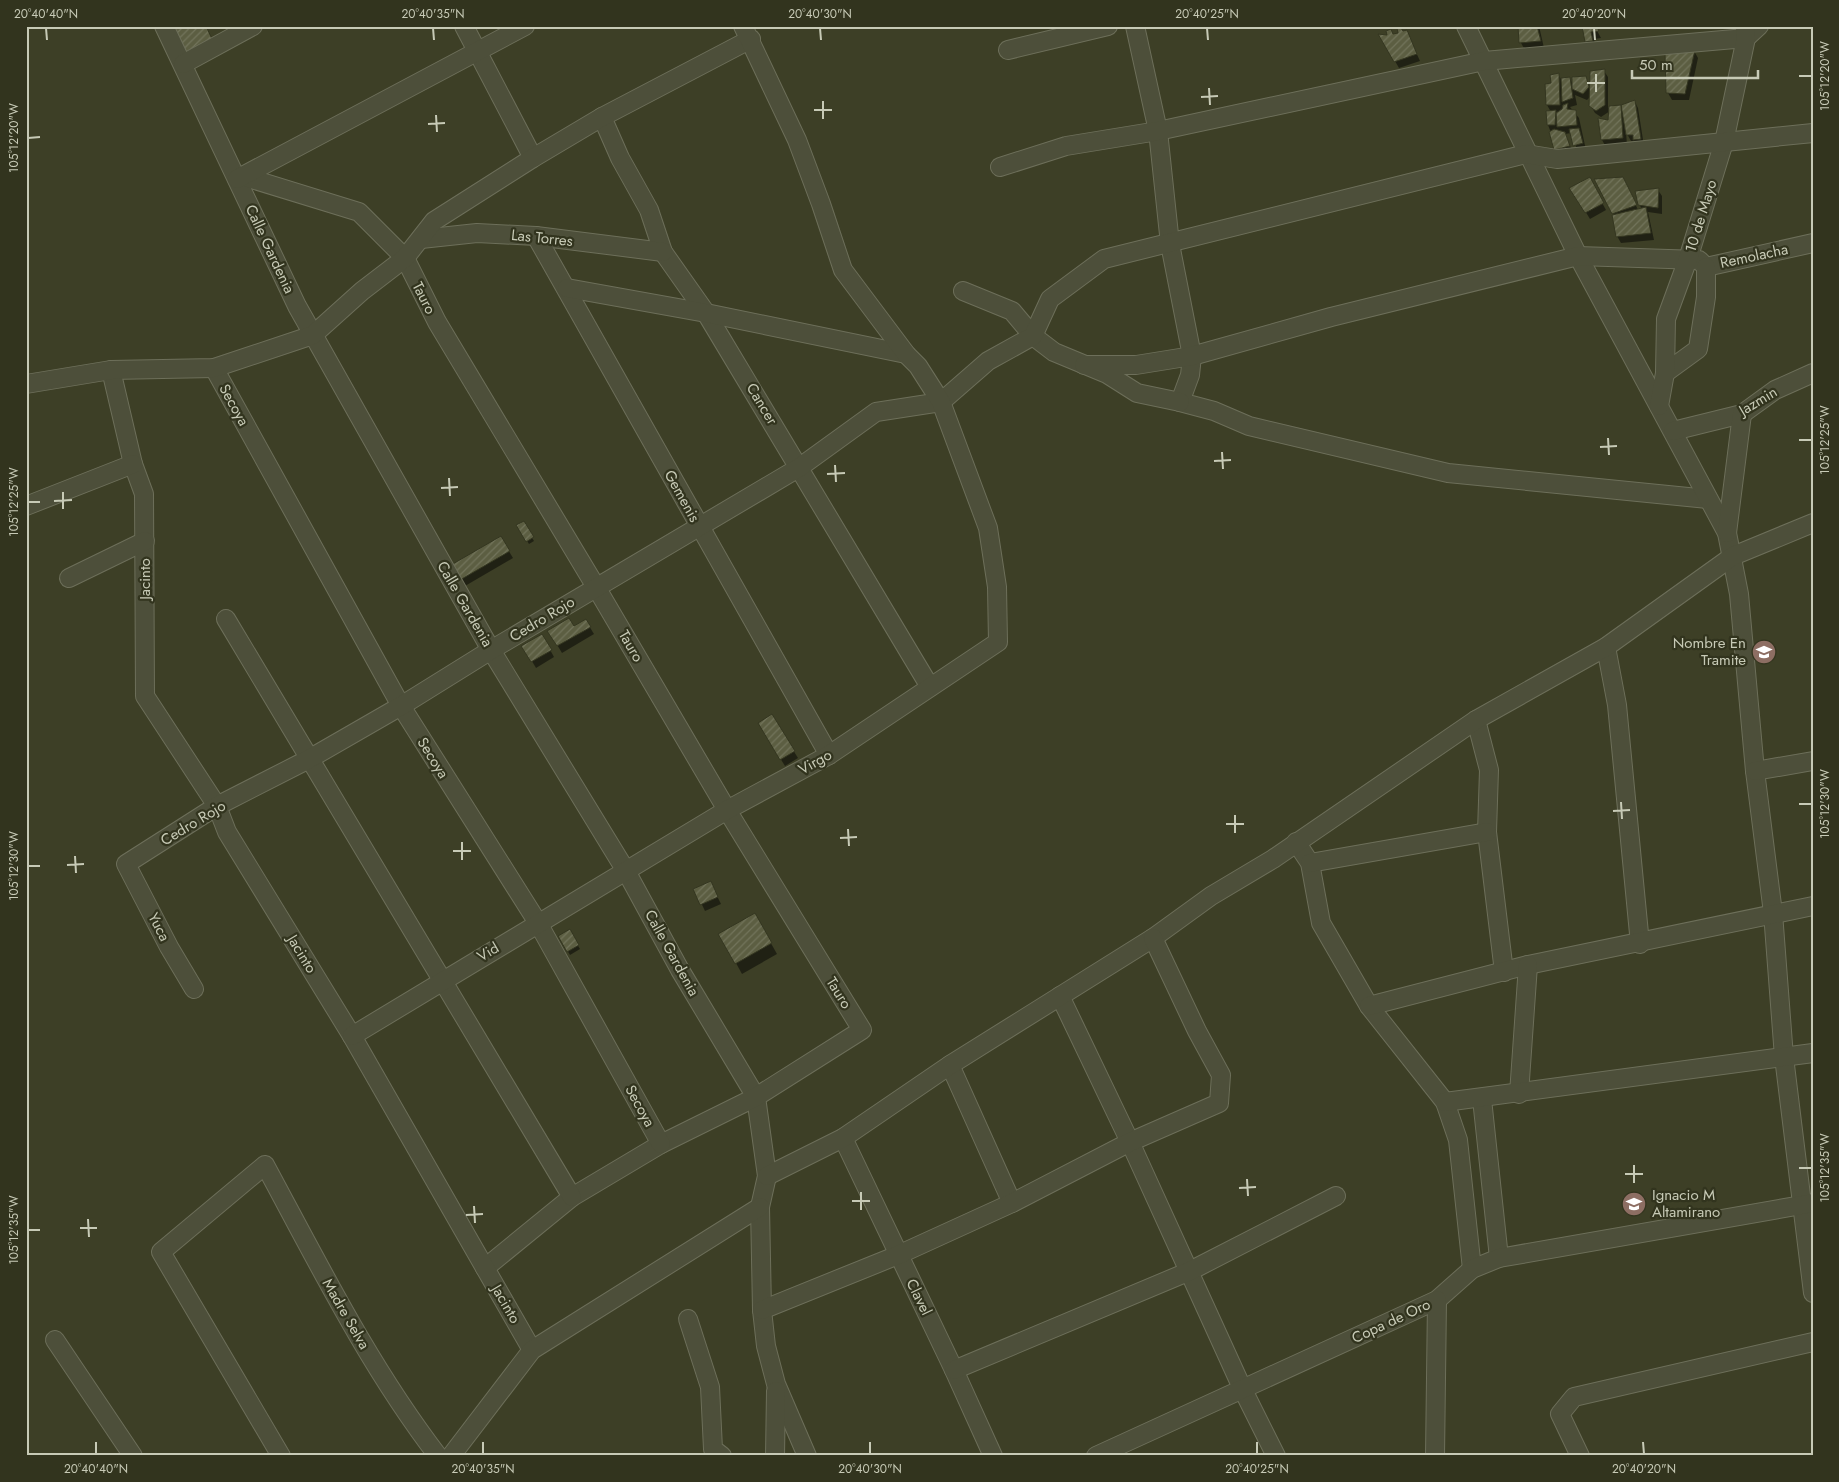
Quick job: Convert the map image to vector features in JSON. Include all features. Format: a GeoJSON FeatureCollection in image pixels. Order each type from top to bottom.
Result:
{"type":"FeatureCollection","features":[{"type":"Feature","properties":{"kind":"street","name":"Calle Gardenia"},"geometry":{"type":"LineString","coordinates":[[164,26],[313,334],[491,650],[626,871],[680,970],[756,1096],[767,1176]]}},
{"type":"Feature","properties":{"kind":"street"},"geometry":{"type":"LineString","coordinates":[[183,64],[253,26]]}},
{"type":"Feature","properties":{"kind":"street"},"geometry":{"type":"LineString","coordinates":[[464,26],[533,158]]}},
{"type":"Feature","properties":{"kind":"street"},"geometry":{"type":"LineString","coordinates":[[239,178],[525,26]]}},
{"type":"Feature","properties":{"kind":"street"},"geometry":{"type":"LineString","coordinates":[[1008,50],[1108,26]]}},
{"type":"Feature","properties":{"kind":"street"},"geometry":{"type":"LineString","coordinates":[[1135,26],[1158,131],[1170,244],[1192,356],[1190,375],[1180,402]]}},
{"type":"Feature","properties":{"kind":"street"},"geometry":{"type":"LineString","coordinates":[[1466,26],[1526,154],[1578,256],[1727,534],[1733,556],[1739,594],[1755,771],[1773,913],[1784,1058],[1808,1204],[1813,1293]]}},
{"type":"Feature","properties":{"kind":"street"},"geometry":{"type":"LineString","coordinates":[[1000,167],[1066,146],[1158,131],[1484,61],[1745,32],[1759,26]]}},
{"type":"Feature","properties":{"kind":"street"},"geometry":{"type":"LineString","coordinates":[[26,384],[112,370],[214,368],[313,334],[362,291],[404,258],[434,221],[533,158],[747,32],[797,140],[843,270],[906,354],[918,366],[941,402],[988,361],[1033,336],[1050,299],[1104,259],[1170,244],[1317,204],[1526,154],[1557,159],[1813,133]]}},
{"type":"Feature","properties":{"kind":"street","name":"10 de Mayo"},"geometry":{"type":"LineString","coordinates":[[1659,406],[1665,373],[1666,319],[1688,259],[1724,142],[1745,32]]}},
{"type":"Feature","properties":{"kind":"street","name":"Cancer"},"geometry":{"type":"LineString","coordinates":[[602,117],[620,158],[649,210],[663,252],[706,313],[800,467],[930,687]]}},
{"type":"Feature","properties":{"kind":"street"},"geometry":{"type":"LineString","coordinates":[[239,178],[359,212],[404,258]]}},
{"type":"Feature","properties":{"kind":"street","name":"Las Torres"},"geometry":{"type":"LineString","coordinates":[[421,239],[477,233],[536,236],[663,252]]}},
{"type":"Feature","properties":{"kind":"street","name":"Gemenis"},"geometry":{"type":"LineString","coordinates":[[536,236],[829,756]]}},
{"type":"Feature","properties":{"kind":"street","name":"Remolacha"},"geometry":{"type":"LineString","coordinates":[[1084,365],[1136,365],[1192,356],[1331,317],[1578,256],[1688,259],[1700,260],[1706,266],[1813,243]]}},
{"type":"Feature","properties":{"kind":"street","name":"Tauro"},"geometry":{"type":"LineString","coordinates":[[404,258],[437,322],[727,810],[862,1030],[756,1096]]}},
{"type":"Feature","properties":{"kind":"street"},"geometry":{"type":"LineString","coordinates":[[1665,373],[1698,349],[1706,297],[1706,266]]}},
{"type":"Feature","properties":{"kind":"street"},"geometry":{"type":"LineString","coordinates":[[567,288],[706,313],[906,354]]}},
{"type":"Feature","properties":{"kind":"street"},"geometry":{"type":"LineString","coordinates":[[963,291],[1012,311],[1033,336],[1054,352],[1107,374],[1138,393],[1214,411],[1249,426],[1448,474],[1708,499]]}},
{"type":"Feature","properties":{"kind":"street","name":"Secoya"},"geometry":{"type":"LineString","coordinates":[[214,368],[401,706],[538,923],[661,1144]]}},
{"type":"Feature","properties":{"kind":"street","name":"Jacinto"},"geometry":{"type":"LineString","coordinates":[[112,370],[133,464],[144,494],[144,696],[217,806],[227,832],[352,1036],[532,1350]]}},
{"type":"Feature","properties":{"kind":"street","name":"Jazmin"},"geometry":{"type":"LineString","coordinates":[[1673,431],[1742,414],[1775,390],[1813,373]]}},
{"type":"Feature","properties":{"kind":"street","name":"Cedro Rojo"},"geometry":{"type":"LineString","coordinates":[[126,864],[217,806],[309,760],[800,467],[876,412],[941,402]]}},
{"type":"Feature","properties":{"kind":"street","name":"Virgo"},"geometry":{"type":"LineString","coordinates":[[626,871],[727,810],[829,756],[998,642],[997,586],[988,528],[941,402]]}},
{"type":"Feature","properties":{"kind":"street"},"geometry":{"type":"LineString","coordinates":[[1727,534],[1742,414]]}},
{"type":"Feature","properties":{"kind":"street"},"geometry":{"type":"LineString","coordinates":[[26,506],[133,464]]}},
{"type":"Feature","properties":{"kind":"street"},"geometry":{"type":"LineString","coordinates":[[807,1456],[776,1384],[766,1346],[762,1310],[760,1207],[767,1176],[843,1138],[950,1064],[1153,938],[1211,896],[1273,859],[1476,720],[1606,647],[1733,556],[1813,523]]}},
{"type":"Feature","properties":{"kind":"street","name":"Jacinto"},"geometry":{"type":"LineString","coordinates":[[69,578],[145,541]]}},
{"type":"Feature","properties":{"kind":"street"},"geometry":{"type":"LineString","coordinates":[[226,620],[572,1197]]}},
{"type":"Feature","properties":{"kind":"street"},"geometry":{"type":"LineString","coordinates":[[1606,647],[1617,705],[1640,944]]}},
{"type":"Feature","properties":{"kind":"street"},"geometry":{"type":"LineString","coordinates":[[1476,720],[1489,770],[1487,832],[1504,972]]}},
{"type":"Feature","properties":{"kind":"street"},"geometry":{"type":"LineString","coordinates":[[1755,771],[1813,761]]}},
{"type":"Feature","properties":{"kind":"street"},"geometry":{"type":"LineString","coordinates":[[1310,863],[1487,832]]}},
{"type":"Feature","properties":{"kind":"street"},"geometry":{"type":"LineString","coordinates":[[1296,842],[1310,863],[1321,923],[1369,1006],[1445,1102],[1458,1140],[1472,1270]]}},
{"type":"Feature","properties":{"kind":"street","name":"Yuca"},"geometry":{"type":"LineString","coordinates":[[126,864],[169,947],[194,989]]}},
{"type":"Feature","properties":{"kind":"street","name":"Vid"},"geometry":{"type":"LineString","coordinates":[[352,1036],[442,980],[626,871]]}},
{"type":"Feature","properties":{"kind":"street"},"geometry":{"type":"LineString","coordinates":[[1369,1006],[1528,966],[1640,944],[1773,913],[1813,906]]}},
{"type":"Feature","properties":{"kind":"street"},"geometry":{"type":"LineString","coordinates":[[762,1310],[898,1255],[1012,1203],[1130,1142],[1218,1103],[1221,1075],[1197,1031],[1153,938]]}},
{"type":"Feature","properties":{"kind":"street"},"geometry":{"type":"LineString","coordinates":[[1519,1094],[1528,966]]}},
{"type":"Feature","properties":{"kind":"street"},"geometry":{"type":"LineString","coordinates":[[1060,996],[1190,1271],[1243,1390],[1276,1456]]}},
{"type":"Feature","properties":{"kind":"street"},"geometry":{"type":"LineString","coordinates":[[1445,1102],[1482,1099],[1784,1058],[1813,1052]]}},
{"type":"Feature","properties":{"kind":"street"},"geometry":{"type":"LineString","coordinates":[[950,1064],[1012,1203]]}},
{"type":"Feature","properties":{"kind":"street"},"geometry":{"type":"LineString","coordinates":[[485,1268],[572,1197],[661,1144],[756,1096]]}},
{"type":"Feature","properties":{"kind":"street"},"geometry":{"type":"LineString","coordinates":[[1482,1099],[1499,1258]]}},
{"type":"Feature","properties":{"kind":"street","name":"Clavel"},"geometry":{"type":"LineString","coordinates":[[843,1138],[993,1456]]}},
{"type":"Feature","properties":{"kind":"street","name":"Madre Selva"},"geometry":{"type":"LineString","coordinates":[[281,1456],[161,1252],[265,1165],[348,1320],[404,1411],[438,1456]]}},
{"type":"Feature","properties":{"kind":"street"},"geometry":{"type":"LineString","coordinates":[[954,1370],[1190,1271],[1336,1196]]}},
{"type":"Feature","properties":{"kind":"street","name":"Copa de Oro"},"geometry":{"type":"LineString","coordinates":[[1096,1456],[1437,1300],[1472,1270],[1499,1258],[1808,1204]]}},
{"type":"Feature","properties":{"kind":"street"},"geometry":{"type":"LineString","coordinates":[[451,1456],[532,1350],[760,1207]]}},
{"type":"Feature","properties":{"kind":"street"},"geometry":{"type":"LineString","coordinates":[[1419,1456],[1436,1452],[1437,1300]]}},
{"type":"Feature","properties":{"kind":"street"},"geometry":{"type":"LineString","coordinates":[[688,1319],[710,1387],[713,1448],[722,1456]]}},
{"type":"Feature","properties":{"kind":"street"},"geometry":{"type":"LineString","coordinates":[[55,1340],[133,1456]]}},
{"type":"Feature","properties":{"kind":"street"},"geometry":{"type":"LineString","coordinates":[[1580,1456],[1560,1414],[1574,1397],[1813,1342]]}},
{"type":"Feature","properties":{"kind":"street"},"geometry":{"type":"LineString","coordinates":[[775,1456],[776,1384]]}},
{"type":"Feature","properties":{"kind":"building"},"geometry":{"type":"Polygon","coordinates":[[[173,26],[206,26],[212,39],[186,52],[173,26]]]}},
{"type":"Feature","properties":{"kind":"building"},"geometry":{"type":"Polygon","coordinates":[[[1518,26],[1537,26],[1541,41],[1519,43],[1518,26]]]}},
{"type":"Feature","properties":{"kind":"building"},"geometry":{"type":"Polygon","coordinates":[[[1582,26],[1596,26],[1599,31],[1591,32],[1593,41],[1585,42],[1582,26]]]}},
{"type":"Feature","properties":{"kind":"building"},"geometry":{"type":"Polygon","coordinates":[[[1397,28],[1401,28],[1403,31],[1407,30],[1417,54],[1394,62],[1378,34],[1387,35],[1386,31],[1391,29],[1393,34],[1398,33],[1397,28]]]}},
{"type":"Feature","properties":{"kind":"building"},"geometry":{"type":"Polygon","coordinates":[[[1695,50],[1685,94],[1666,93],[1665,54],[1695,50]]]}},
{"type":"Feature","properties":{"kind":"building"},"geometry":{"type":"Polygon","coordinates":[[[1605,69],[1605,105],[1596,111],[1589,106],[1590,71],[1605,69]]]}},
{"type":"Feature","properties":{"kind":"building"},"geometry":{"type":"Polygon","coordinates":[[[1559,73],[1560,105],[1546,105],[1545,84],[1551,83],[1550,75],[1559,73]]]}},
{"type":"Feature","properties":{"kind":"building"},"geometry":{"type":"Polygon","coordinates":[[[1586,76],[1589,87],[1583,94],[1572,89],[1572,77],[1586,76]]]}},
{"type":"Feature","properties":{"kind":"building"},"geometry":{"type":"Polygon","coordinates":[[[1570,77],[1573,98],[1562,102],[1561,78],[1570,77]]]}},
{"type":"Feature","properties":{"kind":"building"},"geometry":{"type":"Polygon","coordinates":[[[1635,100],[1641,139],[1633,140],[1633,135],[1626,135],[1621,105],[1635,100]]]}},
{"type":"Feature","properties":{"kind":"building"},"geometry":{"type":"Polygon","coordinates":[[[1568,103],[1567,109],[1576,110],[1577,125],[1557,127],[1556,113],[1562,109],[1563,105],[1568,103]]]}},
{"type":"Feature","properties":{"kind":"building"},"geometry":{"type":"Polygon","coordinates":[[[1621,105],[1623,138],[1601,140],[1598,118],[1608,120],[1609,106],[1621,105]]]}},
{"type":"Feature","properties":{"kind":"building"},"geometry":{"type":"Polygon","coordinates":[[[1556,110],[1555,125],[1547,125],[1546,111],[1556,110]]]}},
{"type":"Feature","properties":{"kind":"building"},"geometry":{"type":"Polygon","coordinates":[[[1579,128],[1583,143],[1573,146],[1569,129],[1579,128]]]}},
{"type":"Feature","properties":{"kind":"building"},"geometry":{"type":"Polygon","coordinates":[[[1554,129],[1565,132],[1570,146],[1554,150],[1549,132],[1554,129]]]}},
{"type":"Feature","properties":{"kind":"building"},"geometry":{"type":"Polygon","coordinates":[[[1590,177],[1604,203],[1585,213],[1569,188],[1590,177]]]}},
{"type":"Feature","properties":{"kind":"building"},"geometry":{"type":"Polygon","coordinates":[[[1623,177],[1637,205],[1612,214],[1594,179],[1623,177]]]}},
{"type":"Feature","properties":{"kind":"building"},"geometry":{"type":"Polygon","coordinates":[[[1659,188],[1658,208],[1638,205],[1635,191],[1659,188]]]}},
{"type":"Feature","properties":{"kind":"building"},"geometry":{"type":"Polygon","coordinates":[[[1646,207],[1651,233],[1616,237],[1612,215],[1646,207]]]}},
{"type":"Feature","properties":{"kind":"building"},"geometry":{"type":"Polygon","coordinates":[[[524,521],[534,537],[526,542],[516,525],[524,521]]]}},
{"type":"Feature","properties":{"kind":"building"},"geometry":{"type":"Polygon","coordinates":[[[501,536],[510,551],[460,580],[451,565],[501,536]]]}},
{"type":"Feature","properties":{"kind":"building"},"geometry":{"type":"Polygon","coordinates":[[[569,618],[574,626],[586,619],[591,627],[557,646],[547,631],[569,618]]]}},
{"type":"Feature","properties":{"kind":"building"},"geometry":{"type":"Polygon","coordinates":[[[542,634],[552,650],[531,662],[521,646],[542,634]]]}},
{"type":"Feature","properties":{"kind":"building"},"geometry":{"type":"Polygon","coordinates":[[[772,714],[795,751],[780,760],[758,723],[772,714]]]}},
{"type":"Feature","properties":{"kind":"building"},"geometry":{"type":"Polygon","coordinates":[[[711,881],[718,897],[700,905],[693,889],[711,881]]]}},
{"type":"Feature","properties":{"kind":"building"},"geometry":{"type":"Polygon","coordinates":[[[755,913],[772,943],[735,964],[718,934],[755,913]]]}},
{"type":"Feature","properties":{"kind":"building"},"geometry":{"type":"Polygon","coordinates":[[[570,929],[579,945],[567,952],[558,936],[570,929]]]}},
{"type":"Feature","properties":{"kind":"place","name":"Nombre En Tramite"},"geometry":{"type":"Point","coordinates":[1764,652]}},
{"type":"Feature","properties":{"kind":"place","name":"Ignacio M Altamirano"},"geometry":{"type":"Point","coordinates":[1634,1204]}}]}
